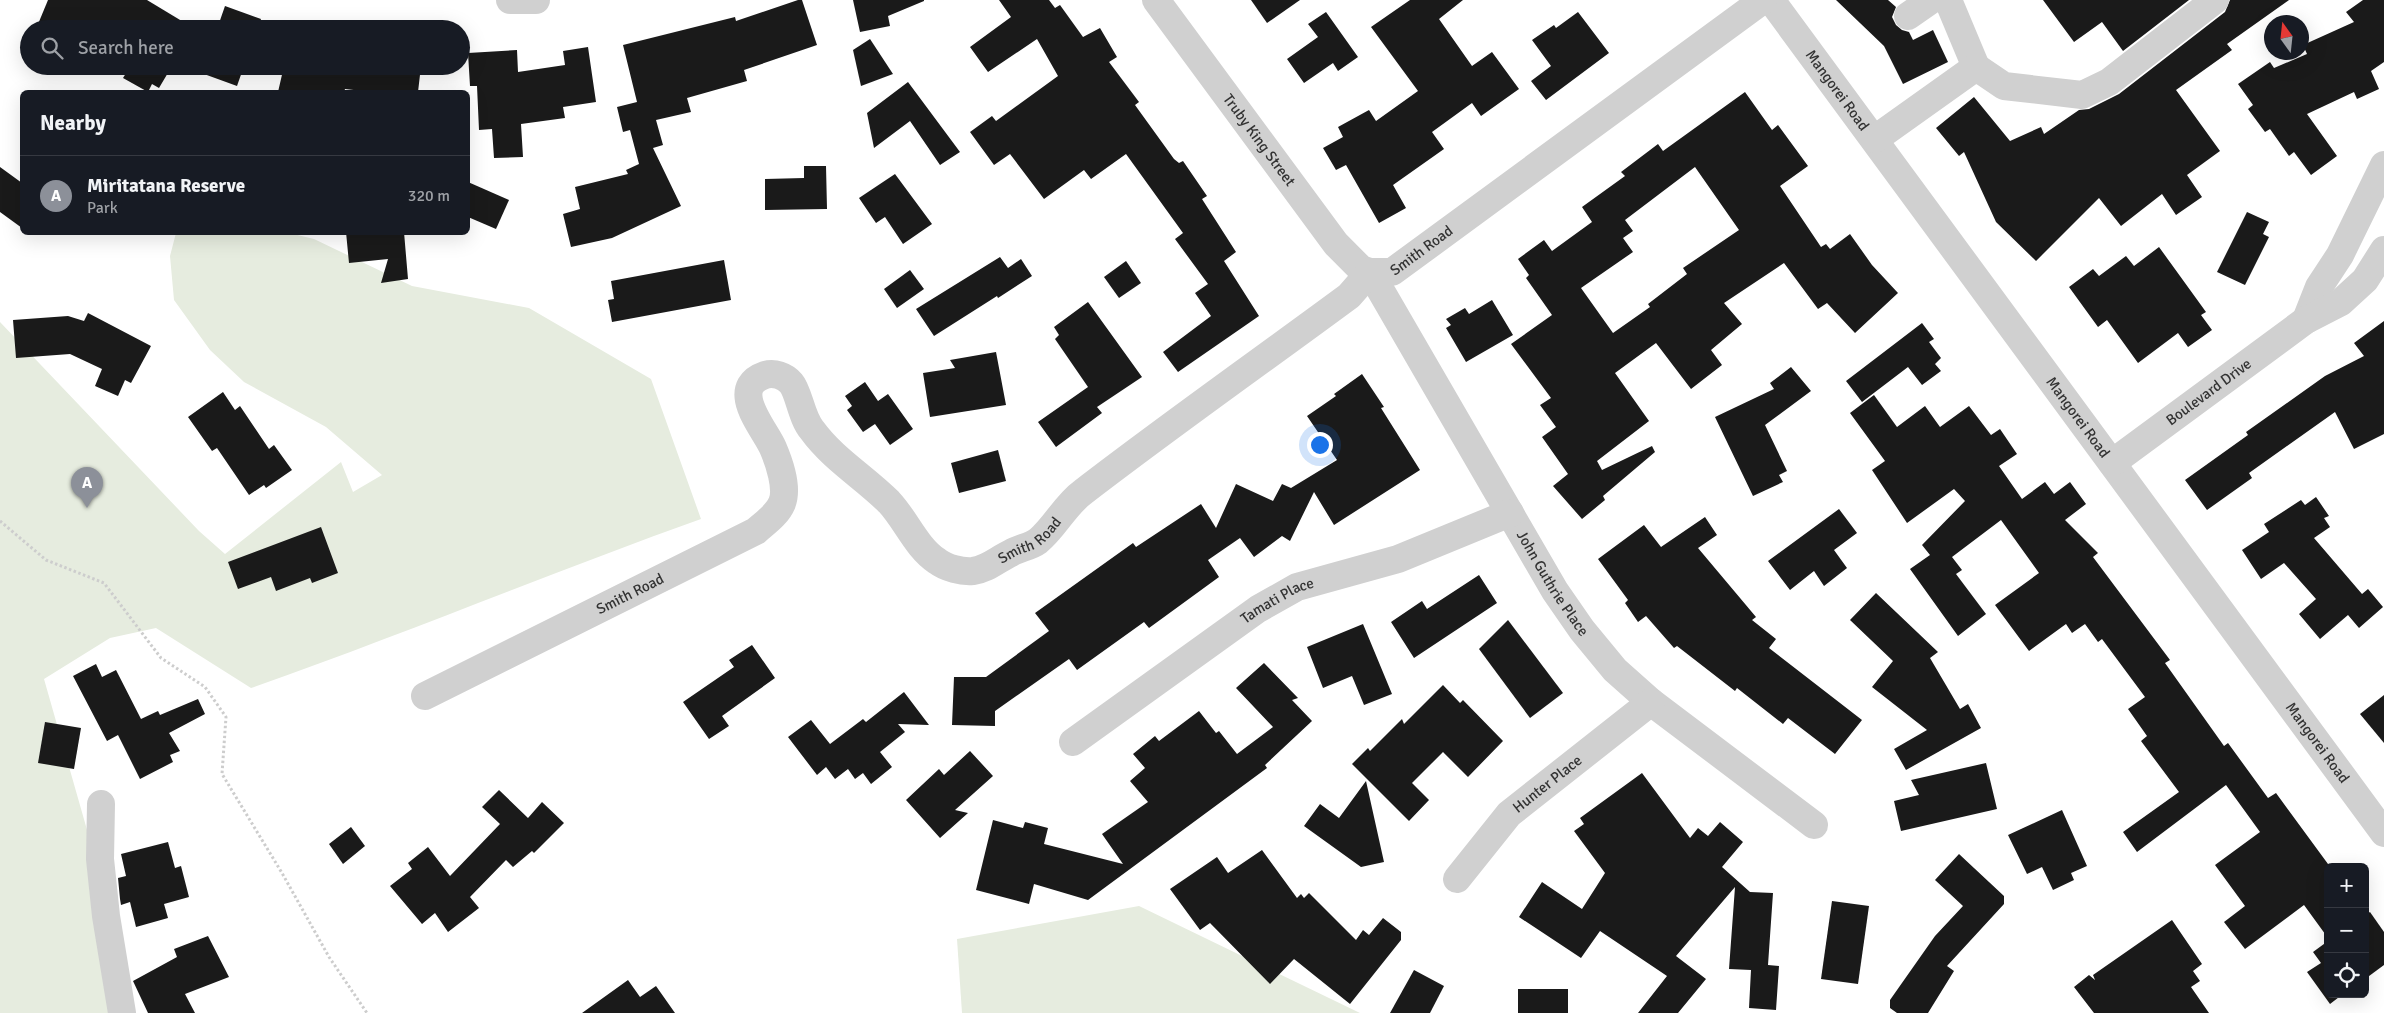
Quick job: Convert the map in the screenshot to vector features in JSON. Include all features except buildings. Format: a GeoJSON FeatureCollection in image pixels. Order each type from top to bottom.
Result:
{"type":"FeatureCollection","features":[{"type":"Feature","properties":{"kind":"street"},"geometry":{"type":"LineString","coordinates":[[510,0],[536,0]]}},
{"type":"Feature","properties":{"kind":"street","name":"Truby King Street"},"geometry":{"type":"LineString","coordinates":[[1156,0],[1336,244],[1361,269],[1370,272]]}},
{"type":"Feature","properties":{"kind":"street"},"geometry":{"type":"LineString","coordinates":[[1908,16],[1931,0]]}},
{"type":"Feature","properties":{"kind":"street"},"geometry":{"type":"LineString","coordinates":[[1948,0],[1976,67],[2004,86],[2082,95],[2109,82],[2215,0]]}},
{"type":"Feature","properties":{"kind":"street","name":"Smith Road"},"geometry":{"type":"LineString","coordinates":[[425,696],[756,531],[770,519],[781,504],[784,495],[781,470],[772,446],[754,418],[749,403],[751,387],[756,380],[767,374],[781,375],[792,383],[803,418],[812,432],[833,454],[890,502],[928,554],[948,568],[971,571],[992,565],[1012,552],[1037,542],[1080,494],[1349,296],[1370,272],[1392,272],[1777,3]]}},
{"type":"Feature","properties":{"kind":"street","name":"Mangorei Road"},"geometry":{"type":"LineString","coordinates":[[1777,3],[1874,139],[2384,833]]}},
{"type":"Feature","properties":{"kind":"street"},"geometry":{"type":"LineString","coordinates":[[1874,139],[1976,67]]}},
{"type":"Feature","properties":{"kind":"street"},"geometry":{"type":"LineString","coordinates":[[2306,320],[2319,287],[2340,254],[2384,165]]}},
{"type":"Feature","properties":{"kind":"street","name":"Boulevard Drive"},"geometry":{"type":"LineString","coordinates":[[2112,463],[2306,320],[2341,302],[2365,280],[2384,250]]}},
{"type":"Feature","properties":{"kind":"street","name":"John Guthrie Place"},"geometry":{"type":"LineString","coordinates":[[1370,272],[1556,591],[1582,630],[1616,670],[1651,702],[1814,825]]}},
{"type":"Feature","properties":{"kind":"street","name":"Tamati Place"},"geometry":{"type":"LineString","coordinates":[[1072,742],[1258,609],[1298,588],[1398,559],[1510,513]]}},
{"type":"Feature","properties":{"kind":"street","name":"Hunter Place"},"geometry":{"type":"LineString","coordinates":[[1458,879],[1509,814],[1651,702]]}},
{"type":"Feature","properties":{"kind":"street"},"geometry":{"type":"LineString","coordinates":[[101,804],[100,859],[106,916],[122,1013]]}},
{"type":"Feature","properties":{"kind":"path"},"geometry":{"type":"LineString","coordinates":[[0,521],[46,560],[104,583],[161,658],[205,688],[226,716],[222,774],[282,873],[329,957],[367,1013]]}},
{"type":"Feature","properties":{"kind":"shaded area"},"geometry":{"type":"Polygon","coordinates":[[[175,235],[297,235],[314,239],[412,286],[529,308],[651,379],[701,519],[251,688],[156,628],[110,638],[44,679],[111,914],[133,1013],[0,1013],[0,322],[199,531],[225,554],[341,462],[353,492],[382,475],[326,427],[244,382],[210,350],[174,300],[170,256],[175,235]]]}},
{"type":"Feature","properties":{"kind":"shaded area"},"geometry":{"type":"Polygon","coordinates":[[[1139,906],[1360,1013],[962,1013],[957,939],[1139,906]]]}},
{"type":"Feature","properties":{"kind":"place","name":"Miritatana Reserve"},"geometry":{"type":"Point","coordinates":[87,508]}}]}
